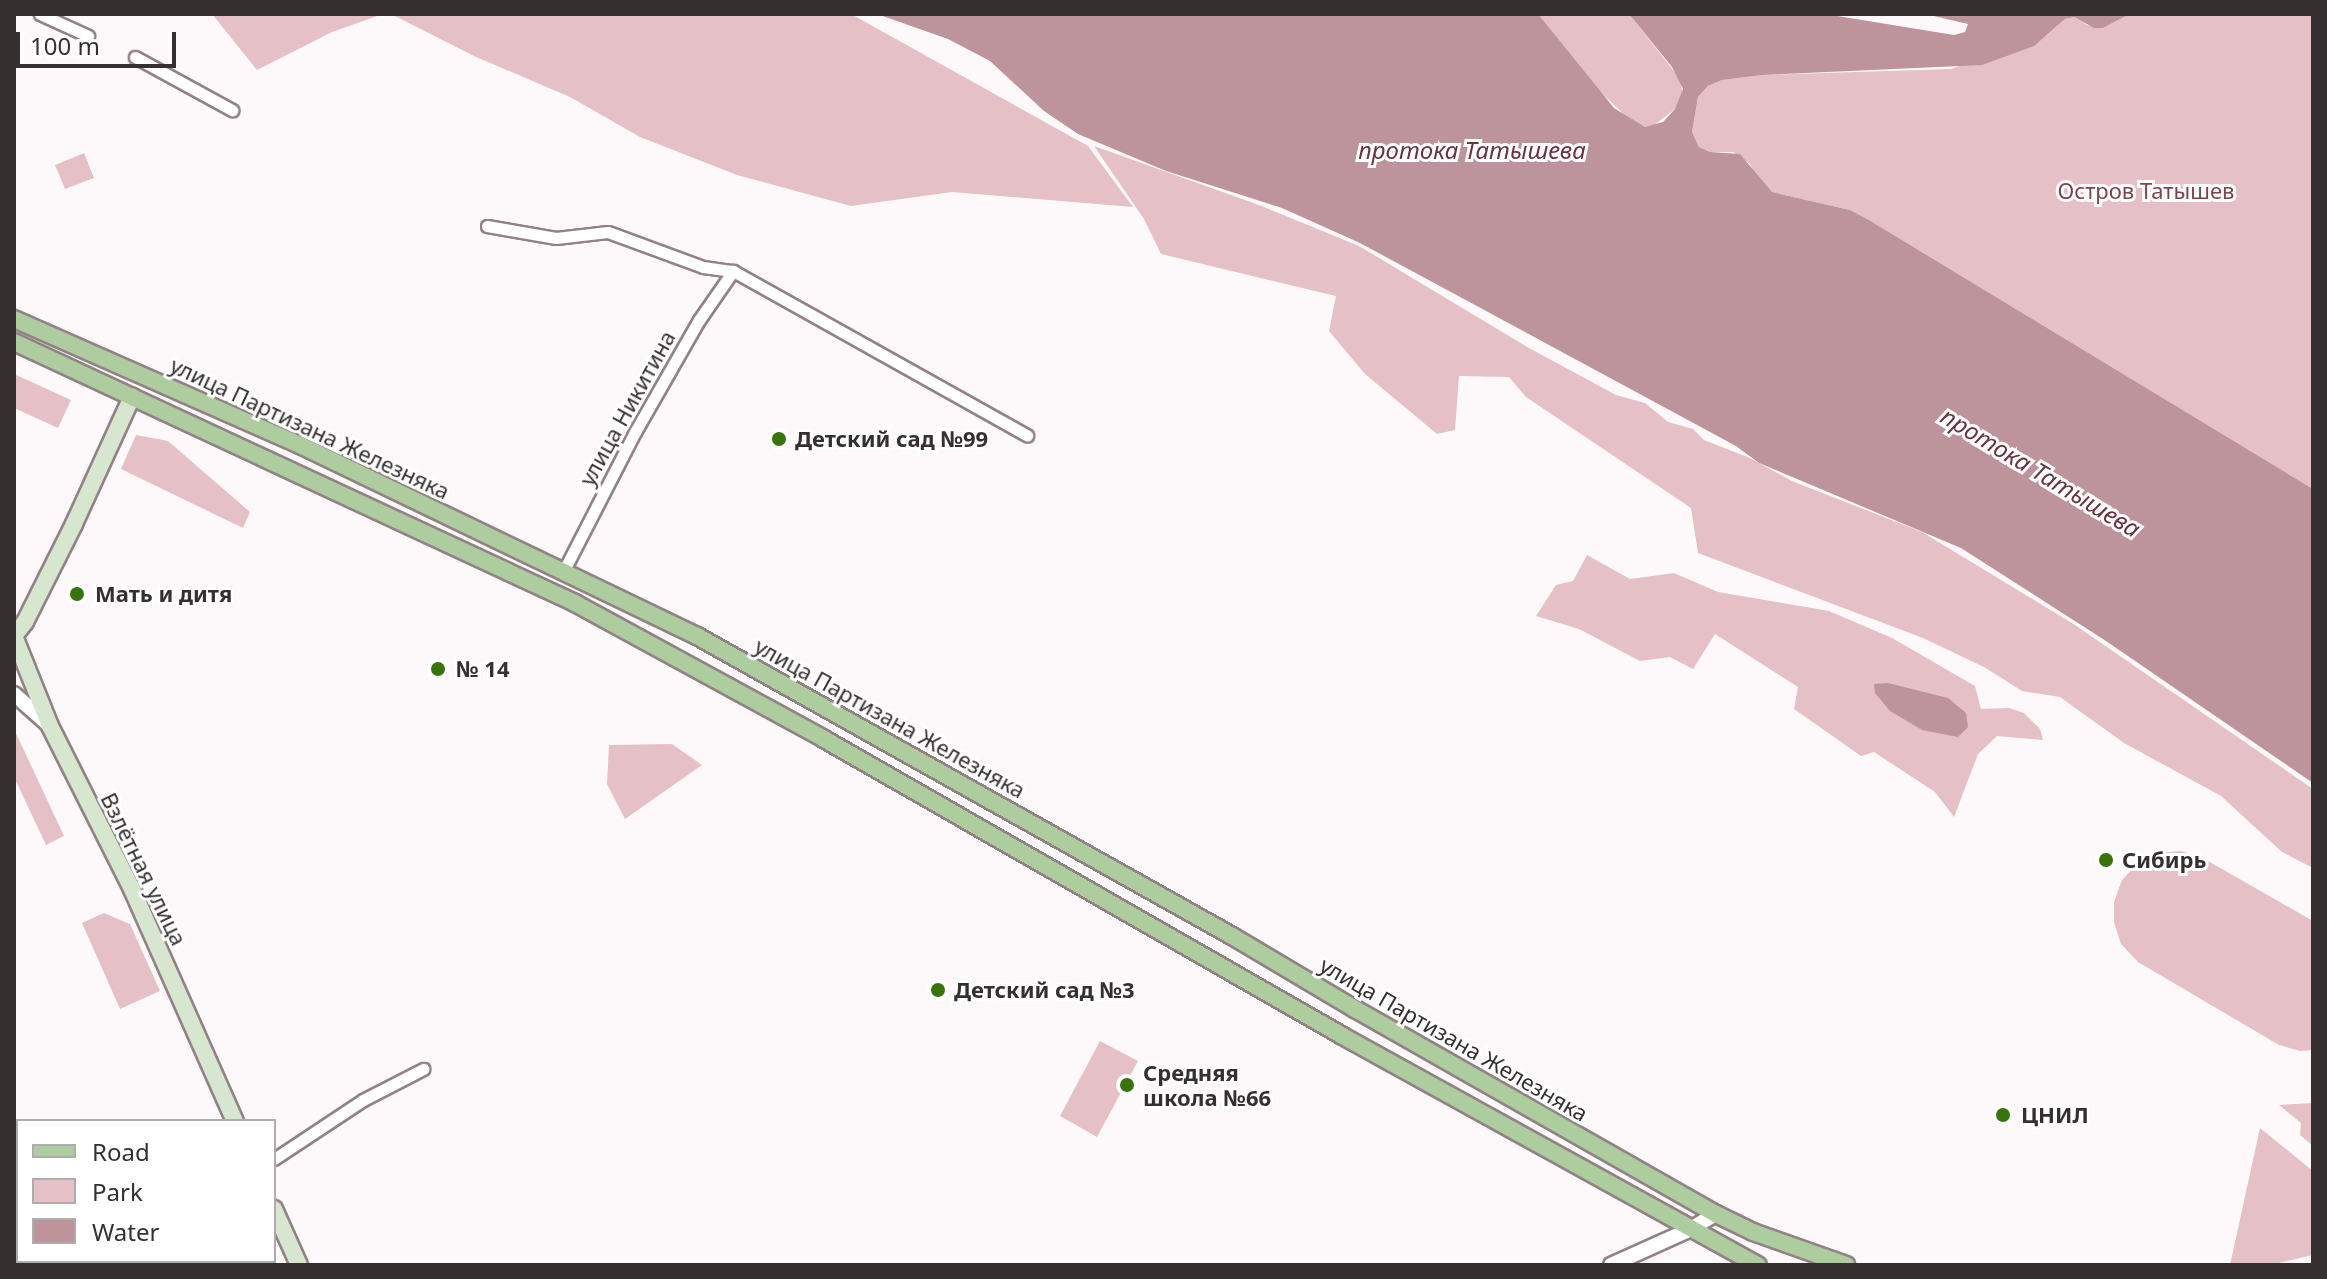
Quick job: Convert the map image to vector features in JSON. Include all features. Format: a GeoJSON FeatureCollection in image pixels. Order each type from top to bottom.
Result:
{"type":"FeatureCollection","features":[{"type":"Feature","properties":{"kind":"main road","name":"улица Партизана Железняка"},"geometry":{"type":"LineString","coordinates":[[14,319],[300,445],[697,636],[1219,928],[1716,1214],[1753,1232],[1846,1265]]}},
{"type":"Feature","properties":{"kind":"main road","name":"улица Партизана Железняка"},"geometry":{"type":"LineString","coordinates":[[14,342],[454,545],[686,662],[1072,878],[1341,1035],[1689,1230],[1758,1265]]}},
{"type":"Feature","properties":{"kind":"main road"},"geometry":{"type":"LineString","coordinates":[[14,636],[25,622],[74,524],[132,397],[135,372]]}},
{"type":"Feature","properties":{"kind":"main road","name":"Взлётная улица"},"geometry":{"type":"LineString","coordinates":[[14,636],[50,726],[132,889],[234,1119]]}},
{"type":"Feature","properties":{"kind":"main road"},"geometry":{"type":"LineString","coordinates":[[686,662],[696,656],[697,636]]}},
{"type":"Feature","properties":{"kind":"main road"},"geometry":{"type":"LineString","coordinates":[[750,698],[746,683],[760,671]]}},
{"type":"Feature","properties":{"kind":"main road"},"geometry":{"type":"LineString","coordinates":[[1341,1035],[1355,1009]]}},
{"type":"Feature","properties":{"kind":"main road"},"geometry":{"type":"LineString","coordinates":[[276,1213],[299,1265]]}},
{"type":"Feature","properties":{"kind":"street"},"geometry":{"type":"LineString","coordinates":[[40,14],[88,36]]}},
{"type":"Feature","properties":{"kind":"street"},"geometry":{"type":"LineString","coordinates":[[135,57],[232,110]]}},
{"type":"Feature","properties":{"kind":"street"},"geometry":{"type":"LineString","coordinates":[[487,226],[556,238],[608,232],[703,267],[733,271],[1027,435]]}},
{"type":"Feature","properties":{"kind":"street","name":"улица Никитина"},"geometry":{"type":"LineString","coordinates":[[564,570],[674,363],[733,271]]}},
{"type":"Feature","properties":{"kind":"street"},"geometry":{"type":"LineString","coordinates":[[14,694],[50,726]]}},
{"type":"Feature","properties":{"kind":"street"},"geometry":{"type":"LineString","coordinates":[[276,1158],[363,1100],[423,1069]]}},
{"type":"Feature","properties":{"kind":"street"},"geometry":{"type":"LineString","coordinates":[[1611,1265],[1689,1230],[1716,1214]]}},
{"type":"Feature","properties":{"kind":"green space"},"geometry":{"type":"Polygon","coordinates":[[[212,14],[383,14],[332,32],[257,70],[212,14]]]}},
{"type":"Feature","properties":{"kind":"green space"},"geometry":{"type":"Polygon","coordinates":[[[391,14],[851,14],[1088,146],[1133,207],[952,192],[851,206],[737,175],[640,137],[570,97],[474,56],[391,14]]]}},
{"type":"Feature","properties":{"kind":"green space"},"geometry":{"type":"Polygon","coordinates":[[[1538,14],[1629,14],[1680,79],[1683,96],[1675,109],[1653,126],[1645,127],[1628,118],[1592,84],[1538,14]]]}},
{"type":"Feature","properties":{"kind":"green space","name":"Остров Татышев"},"geometry":{"type":"Polygon","coordinates":[[[2130,14],[2313,14],[2313,489],[1869,220],[1850,210],[1772,192],[1757,178],[1750,164],[1733,152],[1710,152],[1699,147],[1692,132],[1698,97],[1708,86],[1722,80],[1762,75],[1951,69],[2047,35],[2065,19],[2074,17],[2087,25],[2103,28],[2130,14]]]}},
{"type":"Feature","properties":{"kind":"green space"},"geometry":{"type":"Polygon","coordinates":[[[1094,146],[1259,205],[1359,246],[1529,348],[1616,395],[1645,403],[1668,422],[1693,429],[1704,440],[1750,458],[1792,481],[1922,532],[2075,625],[2313,789],[2313,868],[2282,852],[2221,796],[2124,743],[2060,697],[2022,691],[1984,667],[1923,638],[1698,553],[1691,508],[1526,397],[1509,377],[1459,376],[1455,430],[1437,434],[1365,374],[1329,331],[1336,296],[1161,254],[1144,219],[1094,146]]]}},
{"type":"Feature","properties":{"kind":"green space"},"geometry":{"type":"Polygon","coordinates":[[[84,153],[94,178],[65,189],[55,165],[84,153]]]}},
{"type":"Feature","properties":{"kind":"green space"},"geometry":{"type":"Polygon","coordinates":[[[14,374],[71,400],[58,428],[14,408],[14,374]]]}},
{"type":"Feature","properties":{"kind":"green space"},"geometry":{"type":"Polygon","coordinates":[[[136,435],[168,441],[250,512],[243,528],[121,469],[136,435]]]}},
{"type":"Feature","properties":{"kind":"green space"},"geometry":{"type":"Polygon","coordinates":[[[1587,555],[1630,579],[1674,573],[1718,592],[1829,611],[1892,638],[1975,686],[1981,709],[2009,708],[2024,713],[2040,729],[2043,740],[1997,736],[1978,754],[1954,817],[1935,792],[1874,752],[1861,756],[1794,709],[1798,687],[1715,634],[1693,669],[1670,657],[1640,661],[1579,629],[1536,616],[1556,585],[1573,581],[1587,555]]]}},
{"type":"Feature","properties":{"kind":"green space"},"geometry":{"type":"Polygon","coordinates":[[[14,729],[64,836],[46,845],[14,777],[14,729]]]}},
{"type":"Feature","properties":{"kind":"green space"},"geometry":{"type":"Polygon","coordinates":[[[672,744],[702,765],[625,819],[607,784],[609,745],[672,744]]]}},
{"type":"Feature","properties":{"kind":"green space"},"geometry":{"type":"Polygon","coordinates":[[[2181,851],[2201,857],[2313,921],[2313,1050],[2300,1051],[2279,1045],[2138,962],[2121,944],[2114,922],[2114,902],[2122,880],[2138,863],[2158,853],[2181,851]]]}},
{"type":"Feature","properties":{"kind":"green space"},"geometry":{"type":"Polygon","coordinates":[[[104,913],[130,924],[160,991],[120,1009],[82,923],[104,913]]]}},
{"type":"Feature","properties":{"kind":"green space"},"geometry":{"type":"Polygon","coordinates":[[[1100,1041],[1138,1061],[1097,1137],[1060,1116],[1100,1041]]]}},
{"type":"Feature","properties":{"kind":"green space"},"geometry":{"type":"Polygon","coordinates":[[[2313,1103],[2313,1146],[2300,1135],[2301,1123],[2279,1105],[2313,1103]]]}},
{"type":"Feature","properties":{"kind":"green space"},"geometry":{"type":"Polygon","coordinates":[[[2260,1128],[2313,1171],[2313,1255],[2270,1265],[2230,1265],[2260,1128]]]}},
{"type":"Feature","properties":{"kind":"water","name":"протока Татышева"},"geometry":{"type":"Polygon","coordinates":[[[877,14],[1538,14],[1614,108],[1645,127],[1663,122],[1675,109],[1683,89],[1672,67],[1629,14],[1825,14],[1954,35],[1965,32],[1968,24],[1925,14],[2130,14],[2103,28],[2094,28],[2074,17],[2065,19],[2034,46],[1982,65],[1762,75],[1722,80],[1708,86],[1698,97],[1692,132],[1699,147],[1710,152],[1740,154],[1772,192],[1850,210],[1869,220],[2313,489],[2313,783],[2106,641],[1961,548],[1759,463],[1736,446],[1360,243],[1282,208],[1166,171],[1078,134],[1044,111],[990,61],[948,39],[877,14]]]}},
{"type":"Feature","properties":{"kind":"water"},"geometry":{"type":"Polygon","coordinates":[[[1888,683],[1948,698],[1966,713],[1968,727],[1958,737],[1922,730],[1890,711],[1875,693],[1874,684],[1888,683]]]}},
{"type":"Feature","properties":{"kind":"place","name":"Детский сад №99"},"geometry":{"type":"Point","coordinates":[779,439]}},
{"type":"Feature","properties":{"kind":"place","name":"Мать и дитя"},"geometry":{"type":"Point","coordinates":[77,594]}},
{"type":"Feature","properties":{"kind":"place","name":"№ 14"},"geometry":{"type":"Point","coordinates":[438,669]}},
{"type":"Feature","properties":{"kind":"place","name":"Сибирь"},"geometry":{"type":"Point","coordinates":[2106,860]}},
{"type":"Feature","properties":{"kind":"place","name":"Детский сад №3"},"geometry":{"type":"Point","coordinates":[938,990]}},
{"type":"Feature","properties":{"kind":"place","name":"Средняя школа №66"},"geometry":{"type":"Point","coordinates":[1127,1085]}},
{"type":"Feature","properties":{"kind":"place","name":"ЦНИЛ"},"geometry":{"type":"Point","coordinates":[2003,1115]}}]}
